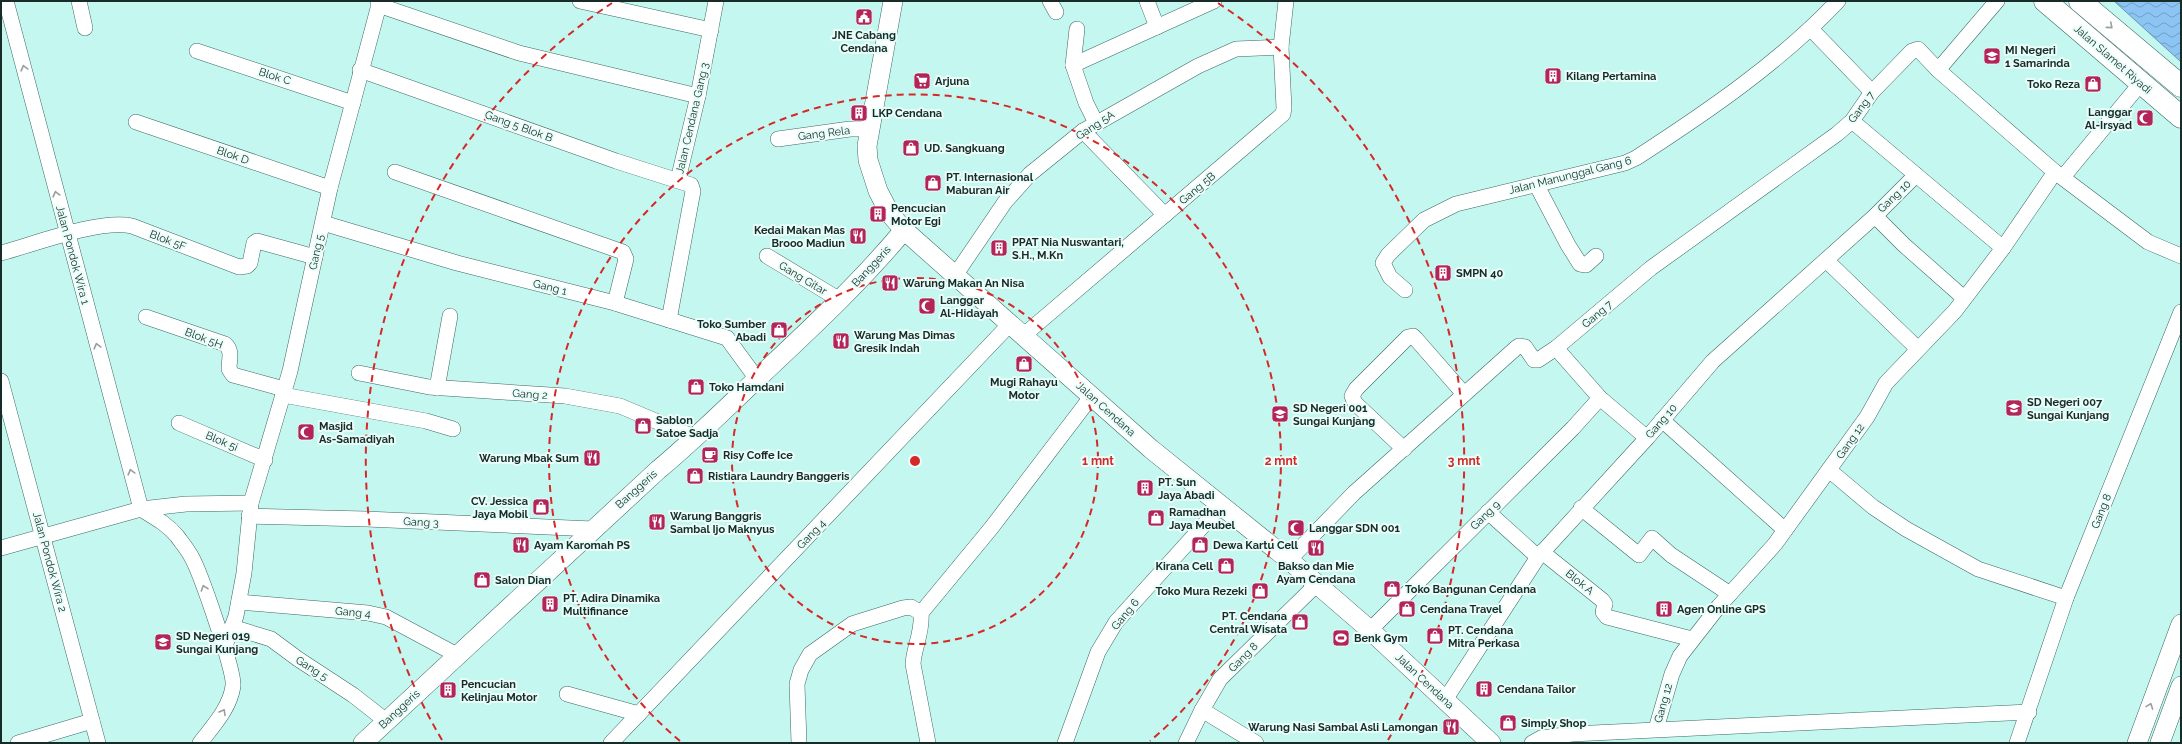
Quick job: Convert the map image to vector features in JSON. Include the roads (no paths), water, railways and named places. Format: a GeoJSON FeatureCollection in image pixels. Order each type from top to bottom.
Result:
{"type":"FeatureCollection","features":[{"type":"Feature","properties":{"kind":"highway","name":"Jalan Slamet Riyadi"},"geometry":{"type":"LineString","coordinates":[[2045,1],[2181,117]]}},
{"type":"Feature","properties":{"kind":"highway","name":"Jalan Slamet Riyadi"},"geometry":{"type":"LineString","coordinates":[[2080,1],[2181,86]]}},
{"type":"Feature","properties":{"kind":"street","name":"Jalan Pondok Wira 1"},"geometry":{"type":"LineString","coordinates":[[6,1],[141,509]]}},
{"type":"Feature","properties":{"kind":"street"},"geometry":{"type":"LineString","coordinates":[[79,1],[85,28]]}},
{"type":"Feature","properties":{"kind":"street"},"geometry":{"type":"LineString","coordinates":[[580,1],[711,30]]}},
{"type":"Feature","properties":{"kind":"street","name":"Jalan Cendana Gang 3"},"geometry":{"type":"LineString","coordinates":[[669,320],[693,191],[691,185],[678,180],[698,96],[716,1]]}},
{"type":"Feature","properties":{"kind":"street","name":"Jalan Cendana"},"geometry":{"type":"LineString","coordinates":[[893,1],[867,146],[872,175],[884,203],[904,230],[956,274],[1091,397],[1220,507],[1289,560],[1370,630],[1491,743]]}},
{"type":"Feature","properties":{"kind":"street"},"geometry":{"type":"LineString","coordinates":[[1147,1],[1157,27]]}},
{"type":"Feature","properties":{"kind":"street"},"geometry":{"type":"LineString","coordinates":[[1073,65],[1214,1]]}},
{"type":"Feature","properties":{"kind":"street","name":"Gang 5B"},"geometry":{"type":"LineString","coordinates":[[1017,330],[1165,215],[1282,114],[1284,108],[1281,47],[1286,1]]}},
{"type":"Feature","properties":{"kind":"street","name":"Jalan Manunggal Gang 6"},"geometry":{"type":"LineString","coordinates":[[1405,290],[1390,277],[1384,268],[1383,263],[1388,255],[1424,220],[1434,214],[1471,199],[1625,163],[1636,158],[1732,92],[1811,29],[1838,1]]}},
{"type":"Feature","properties":{"kind":"street"},"geometry":{"type":"LineString","coordinates":[[1997,1],[1938,70],[2059,174],[2128,229],[2148,242],[2181,256]]}},
{"type":"Feature","properties":{"kind":"street"},"geometry":{"type":"LineString","coordinates":[[379,3],[519,53],[698,96]]}},
{"type":"Feature","properties":{"kind":"street","name":"Gang 5"},"geometry":{"type":"LineString","coordinates":[[224,649],[239,602],[250,510],[290,371],[330,188],[353,103],[360,70],[379,3]]}},
{"type":"Feature","properties":{"kind":"street"},"geometry":{"type":"LineString","coordinates":[[1077,29],[1073,65],[1086,103],[1096,123]]}},
{"type":"Feature","properties":{"kind":"street"},"geometry":{"type":"LineString","coordinates":[[1811,29],[1872,92]]}},
{"type":"Feature","properties":{"kind":"street","name":"Gang 5A"},"geometry":{"type":"LineString","coordinates":[[956,274],[1010,196],[1045,160],[1083,131],[1198,66],[1236,49],[1281,47]]}},
{"type":"Feature","properties":{"kind":"street","name":"Gang 7"},"geometry":{"type":"LineString","coordinates":[[1289,560],[1354,493],[1519,346],[1525,347],[1534,360],[1538,360],[1556,348],[1651,268],[1800,162],[1852,121],[1872,92],[1915,49],[1918,49],[1938,70]]}},
{"type":"Feature","properties":{"kind":"street","name":"Blok C"},"geometry":{"type":"LineString","coordinates":[[197,51],[353,103]]}},
{"type":"Feature","properties":{"kind":"street","name":"Gang 5 Blok B"},"geometry":{"type":"LineString","coordinates":[[360,70],[616,161],[678,180]]}},
{"type":"Feature","properties":{"kind":"street"},"geometry":{"type":"LineString","coordinates":[[2059,174],[2141,83]]}},
{"type":"Feature","properties":{"kind":"street"},"geometry":{"type":"LineString","coordinates":[[1852,121],[2002,248]]}},
{"type":"Feature","properties":{"kind":"street","name":"Blok D"},"geometry":{"type":"LineString","coordinates":[[136,122],[330,188]]}},
{"type":"Feature","properties":{"kind":"street","name":"Gang Rela"},"geometry":{"type":"LineString","coordinates":[[778,139],[850,129],[870,129]]}},
{"type":"Feature","properties":{"kind":"street"},"geometry":{"type":"LineString","coordinates":[[1083,131],[1165,215]]}},
{"type":"Feature","properties":{"kind":"street"},"geometry":{"type":"LineString","coordinates":[[395,172],[623,252],[626,259],[615,303]]}},
{"type":"Feature","properties":{"kind":"street","name":"Gang 12"},"geometry":{"type":"LineString","coordinates":[[1656,729],[1672,674],[1680,656],[1692,638],[1785,530],[1867,417],[1886,383],[1948,318],[2059,174]]}},
{"type":"Feature","properties":{"kind":"street","name":"Gang 10"},"geometry":{"type":"LineString","coordinates":[[1445,700],[1540,554],[1581,508],[1646,438],[1713,361],[1826,260],[1916,175]]}},
{"type":"Feature","properties":{"kind":"street"},"geometry":{"type":"LineString","coordinates":[[1536,184],[1568,245],[1580,264],[1586,265],[1596,256]]}},
{"type":"Feature","properties":{"kind":"street"},"geometry":{"type":"LineString","coordinates":[[1874,216],[1964,298]]}},
{"type":"Feature","properties":{"kind":"street","name":"Gang 1"},"geometry":{"type":"LineString","coordinates":[[323,223],[457,263],[615,303],[727,338],[757,379]]}},
{"type":"Feature","properties":{"kind":"street","name":"Blok 5F"},"geometry":{"type":"LineString","coordinates":[[1,253],[102,225],[121,224],[132,226],[239,267],[247,266],[250,263],[254,243],[257,240],[315,257]]}},
{"type":"Feature","properties":{"kind":"street","name":"Banggeris"},"geometry":{"type":"LineString","coordinates":[[363,743],[385,720],[593,529],[696,438],[840,300],[882,256],[904,230]]}},
{"type":"Feature","properties":{"kind":"street","name":"Gang Gitar"},"geometry":{"type":"LineString","coordinates":[[767,256],[840,300]]}},
{"type":"Feature","properties":{"kind":"street"},"geometry":{"type":"LineString","coordinates":[[1826,260],[1918,349]]}},
{"type":"Feature","properties":{"kind":"street","name":"Gang 8"},"geometry":{"type":"LineString","coordinates":[[2017,743],[2066,598],[2181,312]]}},
{"type":"Feature","properties":{"kind":"street"},"geometry":{"type":"LineString","coordinates":[[438,388],[450,316]]}},
{"type":"Feature","properties":{"kind":"street","name":"Blok 5H"},"geometry":{"type":"LineString","coordinates":[[146,317],[225,344],[228,347],[230,358],[228,369],[233,375],[284,392]]}},
{"type":"Feature","properties":{"kind":"street","name":"Gang 4"},"geometry":{"type":"LineString","coordinates":[[611,743],[1017,330]]}},
{"type":"Feature","properties":{"kind":"street"},"geometry":{"type":"LineString","coordinates":[[1404,449],[1355,403],[1352,396],[1356,389],[1408,337],[1413,336],[1416,339],[1464,394]]}},
{"type":"Feature","properties":{"kind":"street"},"geometry":{"type":"LineString","coordinates":[[1556,348],[1600,398],[1646,438]]}},
{"type":"Feature","properties":{"kind":"street","name":"Gang 2"},"geometry":{"type":"LineString","coordinates":[[359,373],[438,388],[565,396],[620,406],[696,438]]}},
{"type":"Feature","properties":{"kind":"street","name":"Jalan Pondok Wira 2"},"geometry":{"type":"LineString","coordinates":[[1,381],[98,743]]}},
{"type":"Feature","properties":{"kind":"street"},"geometry":{"type":"LineString","coordinates":[[284,392],[426,421],[454,429]]}},
{"type":"Feature","properties":{"kind":"street"},"geometry":{"type":"LineString","coordinates":[[928,743],[914,664],[914,653],[922,624],[922,613],[992,527],[1091,397]]}},
{"type":"Feature","properties":{"kind":"street","name":"Gang 9"},"geometry":{"type":"LineString","coordinates":[[1370,630],[1600,398]]}},
{"type":"Feature","properties":{"kind":"street"},"geometry":{"type":"LineString","coordinates":[[1662,420],[1785,530]]}},
{"type":"Feature","properties":{"kind":"street","name":"Blok 5i"},"geometry":{"type":"LineString","coordinates":[[179,423],[265,460]]}},
{"type":"Feature","properties":{"kind":"street"},"geometry":{"type":"LineString","coordinates":[[1829,470],[1873,507],[1906,529],[1978,569],[2066,598]]}},
{"type":"Feature","properties":{"kind":"street","name":"Gang 3"},"geometry":{"type":"LineString","coordinates":[[1,548],[141,509],[186,504],[366,519],[593,529]]}},
{"type":"Feature","properties":{"kind":"street","name":"Gang 6"},"geometry":{"type":"LineString","coordinates":[[1065,743],[1098,652],[1116,622],[1220,507]]}},
{"type":"Feature","properties":{"kind":"street"},"geometry":{"type":"LineString","coordinates":[[1581,508],[1639,555],[1652,538],[1671,555],[1730,594]]}},
{"type":"Feature","properties":{"kind":"street"},"geometry":{"type":"LineString","coordinates":[[141,509],[160,520],[176,536],[191,556],[224,649],[234,684],[222,714],[200,743]]}},
{"type":"Feature","properties":{"kind":"street","name":"Blok A"},"geometry":{"type":"LineString","coordinates":[[1488,512],[1540,554],[1602,600],[1605,604],[1603,612],[1607,618],[1692,638]]}},
{"type":"Feature","properties":{"kind":"street","name":"Gang 8"},"geometry":{"type":"LineString","coordinates":[[1186,743],[1202,710],[1220,679],[1317,584]]}},
{"type":"Feature","properties":{"kind":"street","name":"Gang 4"},"geometry":{"type":"LineString","coordinates":[[239,602],[368,613],[386,617],[457,655]]}},
{"type":"Feature","properties":{"kind":"street"},"geometry":{"type":"LineString","coordinates":[[799,743],[797,684],[801,670],[810,654],[852,624],[903,608],[911,607],[922,613]]}},
{"type":"Feature","properties":{"kind":"street"},"geometry":{"type":"LineString","coordinates":[[2137,743],[2181,624]]}},
{"type":"Feature","properties":{"kind":"street","name":"Gang 5"},"geometry":{"type":"LineString","coordinates":[[232,627],[271,639],[298,660],[354,695],[385,720]]}},
{"type":"Feature","properties":{"kind":"street"},"geometry":{"type":"LineString","coordinates":[[2160,743],[2181,686]]}},
{"type":"Feature","properties":{"kind":"street"},"geometry":{"type":"LineString","coordinates":[[567,694],[639,714]]}},
{"type":"Feature","properties":{"kind":"street"},"geometry":{"type":"LineString","coordinates":[[1202,710],[1256,743]]}},
{"type":"Feature","properties":{"kind":"street","name":"Gang 12"},"geometry":{"type":"LineString","coordinates":[[1532,743],[1541,738],[1572,734],[2028,712]]}},
{"type":"Feature","properties":{"kind":"street"},"geometry":{"type":"LineString","coordinates":[[18,743],[92,721]]}},
{"type":"Feature","properties":{"kind":"water"},"geometry":{"type":"Polygon","coordinates":[[[2114,1],[2181,1],[2181,62],[2180,61],[2114,1]]]}},
{"type":"Feature","properties":{"kind":"place","name":"JNE Cabang Cendana"},"geometry":{"type":"Point","coordinates":[864,17]}},
{"type":"Feature","properties":{"kind":"place","name":"MI Negeri 1 Samarinda"},"geometry":{"type":"Point","coordinates":[1992,56]}},
{"type":"Feature","properties":{"kind":"place","name":"Kilang Pertamina"},"geometry":{"type":"Point","coordinates":[1553,76]}},
{"type":"Feature","properties":{"kind":"place","name":"Arjuna"},"geometry":{"type":"Point","coordinates":[922,81]}},
{"type":"Feature","properties":{"kind":"place","name":"Toko Reza"},"geometry":{"type":"Point","coordinates":[2093,84]}},
{"type":"Feature","properties":{"kind":"place","name":"LKP Cendana"},"geometry":{"type":"Point","coordinates":[859,113]}},
{"type":"Feature","properties":{"kind":"place","name":"Langgar Al-Irsyad"},"geometry":{"type":"Point","coordinates":[2145,118]}},
{"type":"Feature","properties":{"kind":"place","name":"UD. Sangkuang"},"geometry":{"type":"Point","coordinates":[911,148]}},
{"type":"Feature","properties":{"kind":"place","name":"PT. Internasional Maburan Air"},"geometry":{"type":"Point","coordinates":[933,183]}},
{"type":"Feature","properties":{"kind":"place","name":"Pencucian Motor Egi"},"geometry":{"type":"Point","coordinates":[878,214]}},
{"type":"Feature","properties":{"kind":"place","name":"Kedai Makan Mas Brooo Madiun"},"geometry":{"type":"Point","coordinates":[858,236]}},
{"type":"Feature","properties":{"kind":"place","name":"PPAT Nia Nuswantari, S.H., M.Kn"},"geometry":{"type":"Point","coordinates":[999,248]}},
{"type":"Feature","properties":{"kind":"place","name":"SMPN 40"},"geometry":{"type":"Point","coordinates":[1443,273]}},
{"type":"Feature","properties":{"kind":"place","name":"Warung Makan An Nisa"},"geometry":{"type":"Point","coordinates":[890,283]}},
{"type":"Feature","properties":{"kind":"place","name":"Langgar Al-Hidayah"},"geometry":{"type":"Point","coordinates":[927,306]}},
{"type":"Feature","properties":{"kind":"place","name":"Toko Sumber Abadi"},"geometry":{"type":"Point","coordinates":[779,330]}},
{"type":"Feature","properties":{"kind":"place","name":"Warung Mas Dimas Gresik Indah"},"geometry":{"type":"Point","coordinates":[841,341]}},
{"type":"Feature","properties":{"kind":"place","name":"Mugi Rahayu Motor"},"geometry":{"type":"Point","coordinates":[1024,364]}},
{"type":"Feature","properties":{"kind":"place","name":"Toko Hamdani"},"geometry":{"type":"Point","coordinates":[696,387]}},
{"type":"Feature","properties":{"kind":"place","name":"SD Negeri 007 Sungai Kunjang"},"geometry":{"type":"Point","coordinates":[2014,408]}},
{"type":"Feature","properties":{"kind":"place","name":"SD Negeri 001 Sungai Kunjang"},"geometry":{"type":"Point","coordinates":[1280,414]}},
{"type":"Feature","properties":{"kind":"place","name":"Sablon Satoe Sadja"},"geometry":{"type":"Point","coordinates":[643,426]}},
{"type":"Feature","properties":{"kind":"place","name":"Masjid As-Samadiyah"},"geometry":{"type":"Point","coordinates":[306,432]}},
{"type":"Feature","properties":{"kind":"place","name":"Risy Coffe Ice"},"geometry":{"type":"Point","coordinates":[710,455]}},
{"type":"Feature","properties":{"kind":"place","name":"Warung Mbak Sum"},"geometry":{"type":"Point","coordinates":[592,458]}},
{"type":"Feature","properties":{"kind":"place","name":"Ristiara Laundry Banggeris"},"geometry":{"type":"Point","coordinates":[695,476]}},
{"type":"Feature","properties":{"kind":"place","name":"PT. Sun Jaya Abadi"},"geometry":{"type":"Point","coordinates":[1145,488]}},
{"type":"Feature","properties":{"kind":"place","name":"CV. Jessica Jaya Mobil"},"geometry":{"type":"Point","coordinates":[541,507]}},
{"type":"Feature","properties":{"kind":"place","name":"Ramadhan Jaya Meubel"},"geometry":{"type":"Point","coordinates":[1156,518]}},
{"type":"Feature","properties":{"kind":"place","name":"Warung Banggris Sambal Ijo Maknyus"},"geometry":{"type":"Point","coordinates":[657,522]}},
{"type":"Feature","properties":{"kind":"place","name":"Langgar SDN 001"},"geometry":{"type":"Point","coordinates":[1296,528]}},
{"type":"Feature","properties":{"kind":"place","name":"Ayam Karomah PS"},"geometry":{"type":"Point","coordinates":[521,545]}},
{"type":"Feature","properties":{"kind":"place","name":"Dewa Kartu Cell"},"geometry":{"type":"Point","coordinates":[1200,545]}},
{"type":"Feature","properties":{"kind":"place","name":"Bakso dan Mie Ayam Cendana"},"geometry":{"type":"Point","coordinates":[1316,548]}},
{"type":"Feature","properties":{"kind":"place","name":"Kirana Cell"},"geometry":{"type":"Point","coordinates":[1226,566]}},
{"type":"Feature","properties":{"kind":"place","name":"Salon Dian"},"geometry":{"type":"Point","coordinates":[482,580]}},
{"type":"Feature","properties":{"kind":"place","name":"Toko Bangunan Cendana"},"geometry":{"type":"Point","coordinates":[1392,589]}},
{"type":"Feature","properties":{"kind":"place","name":"Toko Mura Rezeki"},"geometry":{"type":"Point","coordinates":[1260,591]}},
{"type":"Feature","properties":{"kind":"place","name":"PT. Adira Dinamika Multifinance"},"geometry":{"type":"Point","coordinates":[550,604]}},
{"type":"Feature","properties":{"kind":"place","name":"Cendana Travel"},"geometry":{"type":"Point","coordinates":[1407,609]}},
{"type":"Feature","properties":{"kind":"place","name":"Agen Online GPS"},"geometry":{"type":"Point","coordinates":[1664,609]}},
{"type":"Feature","properties":{"kind":"place","name":"PT. Cendana Central Wisata"},"geometry":{"type":"Point","coordinates":[1300,622]}},
{"type":"Feature","properties":{"kind":"place","name":"PT. Cendana Mitra Perkasa"},"geometry":{"type":"Point","coordinates":[1435,636]}},
{"type":"Feature","properties":{"kind":"place","name":"Benk Gym"},"geometry":{"type":"Point","coordinates":[1341,638]}},
{"type":"Feature","properties":{"kind":"place","name":"SD Negeri 019 Sungai Kunjang"},"geometry":{"type":"Point","coordinates":[163,642]}},
{"type":"Feature","properties":{"kind":"place","name":"Cendana Tailor"},"geometry":{"type":"Point","coordinates":[1484,689]}},
{"type":"Feature","properties":{"kind":"place","name":"Pencucian Kelinjau Motor"},"geometry":{"type":"Point","coordinates":[448,690]}},
{"type":"Feature","properties":{"kind":"place","name":"Simply Shop"},"geometry":{"type":"Point","coordinates":[1508,723]}},
{"type":"Feature","properties":{"kind":"place","name":"Warung Nasi Sambal Asli Lamongan"},"geometry":{"type":"Point","coordinates":[1451,727]}}]}
